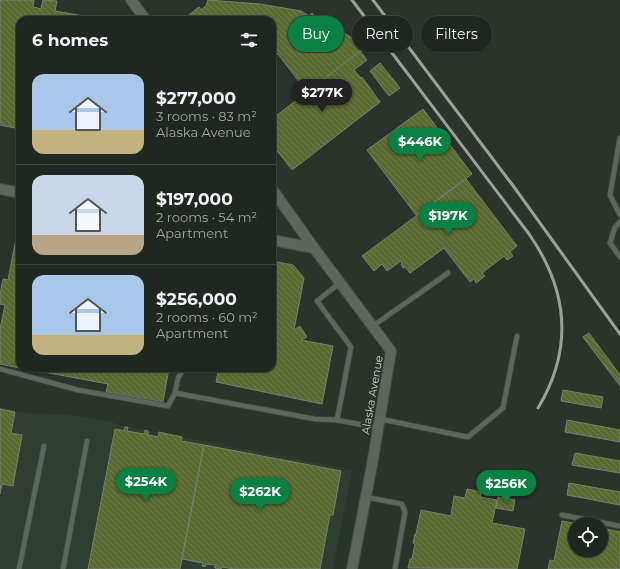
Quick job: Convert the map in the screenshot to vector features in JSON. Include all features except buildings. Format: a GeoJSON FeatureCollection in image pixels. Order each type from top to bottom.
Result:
{"type":"FeatureCollection","features":[{"type":"Feature","properties":{"kind":"street"},"geometry":{"type":"LineString","coordinates":[[131,0],[143,16]]}},
{"type":"Feature","properties":{"kind":"street"},"geometry":{"type":"LineString","coordinates":[[0,189],[16,192]]}},
{"type":"Feature","properties":{"kind":"street","name":"Alaska Avenue"},"geometry":{"type":"LineString","coordinates":[[276,195],[391,351],[352,569]]}},
{"type":"Feature","properties":{"kind":"street"},"geometry":{"type":"LineString","coordinates":[[276,241],[314,248]]}},
{"type":"Feature","properties":{"kind":"lane"},"geometry":{"type":"LineString","coordinates":[[620,138],[610,195],[620,214]]}},
{"type":"Feature","properties":{"kind":"lane"},"geometry":{"type":"LineString","coordinates":[[620,222],[615,227],[610,243],[620,257]]}},
{"type":"Feature","properties":{"kind":"lane"},"geometry":{"type":"LineString","coordinates":[[373,326],[448,273]]}},
{"type":"Feature","properties":{"kind":"lane"},"geometry":{"type":"LineString","coordinates":[[337,420],[351,347],[317,300],[341,282]]}},
{"type":"Feature","properties":{"kind":"lane"},"geometry":{"type":"LineString","coordinates":[[175,393],[315,420],[337,420],[379,424],[468,437],[503,408],[517,336]]}},
{"type":"Feature","properties":{"kind":"lane"},"geometry":{"type":"LineString","coordinates":[[0,369],[78,390],[168,406],[175,393],[178,378],[182,372]]}},
{"type":"Feature","properties":{"kind":"lane"},"geometry":{"type":"LineString","coordinates":[[64,569],[87,441]]}},
{"type":"Feature","properties":{"kind":"lane"},"geometry":{"type":"LineString","coordinates":[[19,569],[44,446]]}},
{"type":"Feature","properties":{"kind":"lane"},"geometry":{"type":"LineString","coordinates":[[366,497],[402,504],[405,512],[395,569]]}},
{"type":"Feature","properties":{"kind":"lane"},"geometry":{"type":"LineString","coordinates":[[562,515],[620,526]]}},
{"type":"Feature","properties":{"kind":"shaded area"},"geometry":{"type":"Polygon","coordinates":[[[0,408],[28,413],[72,415],[114,422],[113,424],[352,470],[333,569],[0,569],[0,408]]]}},
{"type":"Feature","properties":{"kind":"railway"},"geometry":{"type":"LineString","coordinates":[[352,0],[529,234],[542,255],[552,276],[562,320],[561,341],[557,363],[550,386],[538,408]]}},
{"type":"Feature","properties":{"kind":"railway"},"geometry":{"type":"LineString","coordinates":[[373,0],[514,187],[620,334]]}}]}
